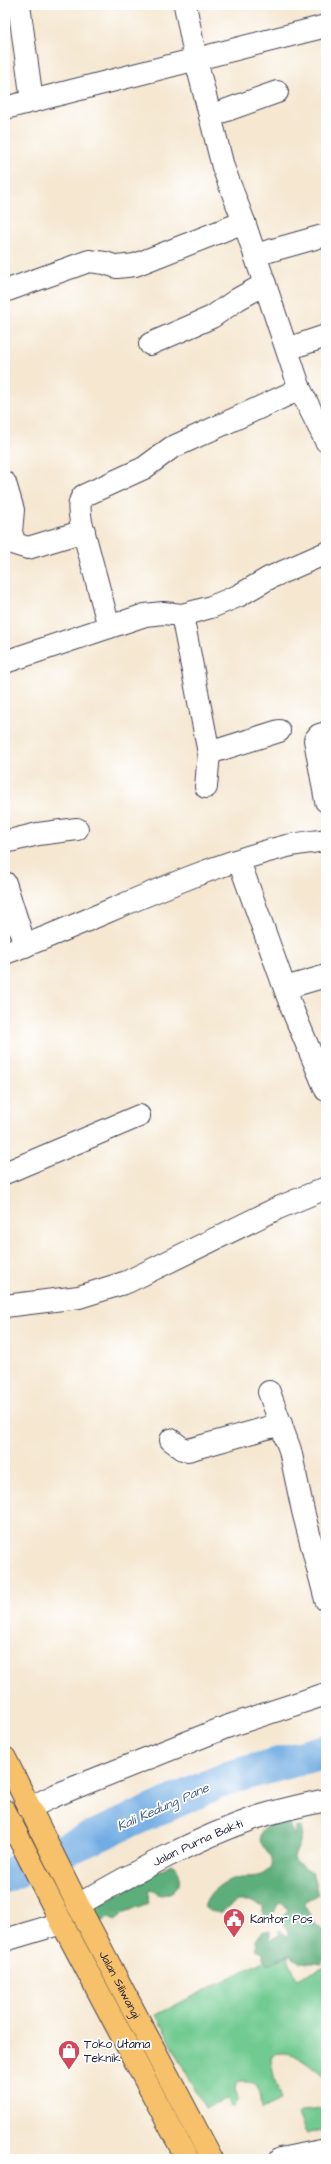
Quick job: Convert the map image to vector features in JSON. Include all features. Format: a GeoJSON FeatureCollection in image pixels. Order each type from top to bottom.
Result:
{"type":"FeatureCollection","features":[{"type":"Feature","properties":{"kind":"highway","name":"Jalan Siliwangi"},"geometry":{"type":"LineString","coordinates":[[5,1758],[75,1900],[212,2159]]}},
{"type":"Feature","properties":{"kind":"highway","name":"Jalan Siliwangi"},"geometry":{"type":"LineString","coordinates":[[8,1818],[187,2159]]}},
{"type":"Feature","properties":{"kind":"street"},"geometry":{"type":"LineString","coordinates":[[19,5],[32,101]]}},
{"type":"Feature","properties":{"kind":"street"},"geometry":{"type":"LineString","coordinates":[[185,5],[196,60],[223,167],[244,222],[300,389],[326,441]]}},
{"type":"Feature","properties":{"kind":"street"},"geometry":{"type":"LineString","coordinates":[[5,108],[326,26]]}},
{"type":"Feature","properties":{"kind":"street"},"geometry":{"type":"LineString","coordinates":[[210,116],[277,92]]}},
{"type":"Feature","properties":{"kind":"street"},"geometry":{"type":"LineString","coordinates":[[5,291],[89,261],[105,263],[117,267],[135,265],[244,222]]}},
{"type":"Feature","properties":{"kind":"street"},"geometry":{"type":"LineString","coordinates":[[255,255],[326,235]]}},
{"type":"Feature","properties":{"kind":"street"},"geometry":{"type":"LineString","coordinates":[[150,344],[212,317],[238,299],[265,284]]}},
{"type":"Feature","properties":{"kind":"street"},"geometry":{"type":"LineString","coordinates":[[287,349],[326,336]]}},
{"type":"Feature","properties":{"kind":"street"},"geometry":{"type":"LineString","coordinates":[[109,627],[79,509],[80,500],[83,496],[144,468],[171,448],[300,389]]}},
{"type":"Feature","properties":{"kind":"street"},"geometry":{"type":"LineString","coordinates":[[5,483],[13,510],[11,532],[16,544],[28,548],[84,531]]}},
{"type":"Feature","properties":{"kind":"street"},"geometry":{"type":"LineString","coordinates":[[5,662],[144,615],[182,615],[211,606],[238,596],[268,578],[326,553]]}},
{"type":"Feature","properties":{"kind":"street"},"geometry":{"type":"LineString","coordinates":[[182,615],[209,753],[206,787]]}},
{"type":"Feature","properties":{"kind":"street"},"geometry":{"type":"LineString","coordinates":[[209,753],[279,731]]}},
{"type":"Feature","properties":{"kind":"street"},"geometry":{"type":"LineString","coordinates":[[326,733],[316,738],[315,744],[326,801]]}},
{"type":"Feature","properties":{"kind":"street"},"geometry":{"type":"LineString","coordinates":[[5,842],[38,834],[77,829]]}},
{"type":"Feature","properties":{"kind":"street"},"geometry":{"type":"LineString","coordinates":[[5,953],[169,886],[239,861],[288,845],[326,840]]}},
{"type":"Feature","properties":{"kind":"street"},"geometry":{"type":"LineString","coordinates":[[239,861],[285,988],[326,1090]]}},
{"type":"Feature","properties":{"kind":"street"},"geometry":{"type":"LineString","coordinates":[[5,883],[25,946]]}},
{"type":"Feature","properties":{"kind":"street"},"geometry":{"type":"LineString","coordinates":[[285,988],[326,976]]}},
{"type":"Feature","properties":{"kind":"street"},"geometry":{"type":"LineString","coordinates":[[5,1173],[138,1116]]}},
{"type":"Feature","properties":{"kind":"street"},"geometry":{"type":"LineString","coordinates":[[5,1306],[79,1297],[127,1282],[271,1212],[326,1188]]}},
{"type":"Feature","properties":{"kind":"street"},"geometry":{"type":"LineString","coordinates":[[268,1392],[282,1424],[290,1450],[303,1511],[326,1600]]}},
{"type":"Feature","properties":{"kind":"street"},"geometry":{"type":"LineString","coordinates":[[171,1440],[183,1449],[188,1450],[282,1424]]}},
{"type":"Feature","properties":{"kind":"street"},"geometry":{"type":"LineString","coordinates":[[31,1812],[56,1795],[226,1726],[326,1694]]}},
{"type":"Feature","properties":{"kind":"street","name":"Jalan Purna Bakti"},"geometry":{"type":"LineString","coordinates":[[75,1900],[195,1843],[256,1818],[326,1800]]}},
{"type":"Feature","properties":{"kind":"street"},"geometry":{"type":"LineString","coordinates":[[5,1940],[58,1915]]}},
{"type":"Feature","properties":{"kind":"street"},"geometry":{"type":"LineString","coordinates":[[280,2159],[326,2150]]}},
{"type":"Feature","properties":{"kind":"green space"},"geometry":{"type":"Polygon","coordinates":[[[287,1819],[294,1836],[295,1826],[301,1827],[302,1834],[294,1858],[296,1862],[312,1872],[318,1895],[308,1900],[304,1905],[316,1925],[326,1930],[326,1953],[321,1964],[299,1962],[290,1956],[285,1956],[267,1965],[263,1958],[263,1953],[257,1951],[256,1940],[262,1932],[270,1930],[270,1940],[277,1936],[279,1930],[287,1936],[288,1932],[282,1917],[288,1911],[282,1903],[278,1904],[273,1915],[267,1917],[263,1916],[263,1906],[252,1901],[237,1901],[220,1913],[209,1911],[204,1907],[210,1895],[224,1883],[236,1878],[259,1875],[268,1870],[271,1859],[261,1843],[261,1833],[273,1823],[287,1819]]]}},
{"type":"Feature","properties":{"kind":"green space"},"geometry":{"type":"Polygon","coordinates":[[[171,1864],[178,1870],[180,1878],[179,1885],[170,1894],[160,1895],[149,1889],[148,1903],[123,1913],[116,1921],[109,1917],[99,1922],[93,1908],[171,1864]]]}},
{"type":"Feature","properties":{"kind":"green space"},"geometry":{"type":"Polygon","coordinates":[[[287,1956],[297,1979],[326,1966],[326,2078],[308,2063],[294,2055],[279,2053],[271,2056],[271,2061],[274,2078],[281,2100],[262,2109],[258,2087],[251,2082],[245,2082],[237,2083],[235,2089],[238,2099],[234,2106],[232,2106],[227,2099],[205,2107],[156,2015],[263,1961],[271,1964],[287,1956]]]}},
{"type":"Feature","properties":{"kind":"green space"},"geometry":{"type":"Polygon","coordinates":[[[326,2105],[326,2129],[306,2134],[298,2114],[326,2105]]]}},
{"type":"Feature","properties":{"kind":"waterway","name":"Kali Kedung Pane"},"geometry":{"type":"LineString","coordinates":[[5,1876],[228,1778],[326,1751]]}},
{"type":"Feature","properties":{"kind":"place","name":"Kantor Pos"},"geometry":{"type":"Point","coordinates":[234,1938]}},
{"type":"Feature","properties":{"kind":"place","name":"Toko Utama Teknik"},"geometry":{"type":"Point","coordinates":[69,2070]}}]}
